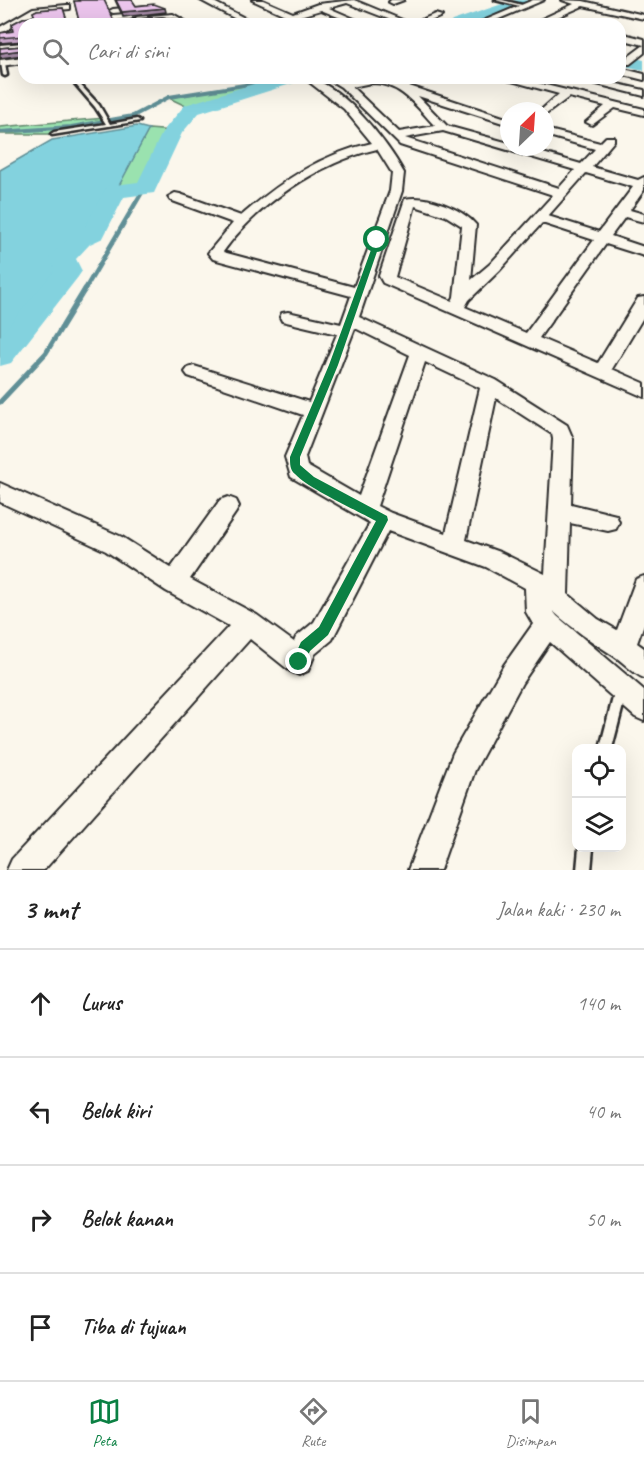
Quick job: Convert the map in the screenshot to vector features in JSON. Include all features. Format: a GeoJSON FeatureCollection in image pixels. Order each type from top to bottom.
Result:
{"type":"FeatureCollection","features":[{"type":"Feature","properties":{"kind":"street"},"geometry":{"type":"LineString","coordinates":[[204,0],[240,18]]}},
{"type":"Feature","properties":{"kind":"street"},"geometry":{"type":"LineString","coordinates":[[256,0],[300,18]]}},
{"type":"Feature","properties":{"kind":"street"},"geometry":{"type":"LineString","coordinates":[[305,0],[348,18]]}},
{"type":"Feature","properties":{"kind":"street"},"geometry":{"type":"LineString","coordinates":[[282,18],[347,0],[393,18]]}},
{"type":"Feature","properties":{"kind":"street"},"geometry":{"type":"LineString","coordinates":[[492,18],[540,0]]}},
{"type":"Feature","properties":{"kind":"street"},"geometry":{"type":"LineString","coordinates":[[566,0],[644,17]]}},
{"type":"Feature","properties":{"kind":"street"},"geometry":{"type":"LineString","coordinates":[[36,2],[67,3],[72,16],[53,18]]}},
{"type":"Feature","properties":{"kind":"street"},"geometry":{"type":"LineString","coordinates":[[551,18],[583,3]]}},
{"type":"Feature","properties":{"kind":"street"},"geometry":{"type":"LineString","coordinates":[[117,18],[111,7],[150,8]]}},
{"type":"Feature","properties":{"kind":"street"},"geometry":{"type":"LineString","coordinates":[[566,12],[577,15]]}},
{"type":"Feature","properties":{"kind":"street"},"geometry":{"type":"LineString","coordinates":[[155,18],[173,16],[176,18]]}},
{"type":"Feature","properties":{"kind":"street"},"geometry":{"type":"LineString","coordinates":[[432,18],[438,16]]}},
{"type":"Feature","properties":{"kind":"street"},"geometry":{"type":"LineString","coordinates":[[0,33],[18,22]]}},
{"type":"Feature","properties":{"kind":"street"},"geometry":{"type":"LineString","coordinates":[[0,33],[16,33]]}},
{"type":"Feature","properties":{"kind":"street"},"geometry":{"type":"LineString","coordinates":[[626,38],[644,42]]}},
{"type":"Feature","properties":{"kind":"street"},"geometry":{"type":"LineString","coordinates":[[0,48],[18,46]]}},
{"type":"Feature","properties":{"kind":"street"},"geometry":{"type":"LineString","coordinates":[[635,58],[644,48]]}},
{"type":"Feature","properties":{"kind":"street"},"geometry":{"type":"LineString","coordinates":[[1,63],[18,61]]}},
{"type":"Feature","properties":{"kind":"street"},"geometry":{"type":"LineString","coordinates":[[626,72],[644,77]]}},
{"type":"Feature","properties":{"kind":"street"},"geometry":{"type":"LineString","coordinates":[[332,84],[398,173],[396,191],[360,294],[295,457],[298,471],[374,515],[494,560],[546,589],[589,627],[609,641],[619,644],[644,665]]}},
{"type":"Feature","properties":{"kind":"street"},"geometry":{"type":"LineString","coordinates":[[333,84],[410,146],[561,193]]}},
{"type":"Feature","properties":{"kind":"street"},"geometry":{"type":"LineString","coordinates":[[394,84],[500,119]]}},
{"type":"Feature","properties":{"kind":"street"},"geometry":{"type":"LineString","coordinates":[[530,84],[644,112]]}},
{"type":"Feature","properties":{"kind":"street"},"geometry":{"type":"LineString","coordinates":[[581,96],[597,84]]}},
{"type":"Feature","properties":{"kind":"street"},"geometry":{"type":"LineString","coordinates":[[615,84],[644,93]]}},
{"type":"Feature","properties":{"kind":"street"},"geometry":{"type":"LineString","coordinates":[[404,87],[446,129]]}},
{"type":"Feature","properties":{"kind":"street"},"geometry":{"type":"LineString","coordinates":[[554,104],[567,93]]}},
{"type":"Feature","properties":{"kind":"street"},"geometry":{"type":"LineString","coordinates":[[592,122],[613,104]]}},
{"type":"Feature","properties":{"kind":"street"},"geometry":{"type":"LineString","coordinates":[[396,136],[446,129],[643,184],[529,340]]}},
{"type":"Feature","properties":{"kind":"street"},"geometry":{"type":"LineString","coordinates":[[424,150],[446,129]]}},
{"type":"Feature","properties":{"kind":"street"},"geometry":{"type":"LineString","coordinates":[[459,302],[495,267],[606,143],[554,134]]}},
{"type":"Feature","properties":{"kind":"street"},"geometry":{"type":"LineString","coordinates":[[360,294],[218,256],[215,253],[243,222],[302,173],[348,152],[379,145]]}},
{"type":"Feature","properties":{"kind":"street"},"geometry":{"type":"LineString","coordinates":[[175,197],[243,222]]}},
{"type":"Feature","properties":{"kind":"street"},"geometry":{"type":"LineString","coordinates":[[459,302],[469,225],[461,218],[419,202],[410,202],[388,273],[388,280],[459,302],[529,340],[644,390]]}},
{"type":"Feature","properties":{"kind":"street"},"geometry":{"type":"LineString","coordinates":[[623,212],[644,218]]}},
{"type":"Feature","properties":{"kind":"street"},"geometry":{"type":"LineString","coordinates":[[539,217],[644,252]]}},
{"type":"Feature","properties":{"kind":"street"},"geometry":{"type":"LineString","coordinates":[[602,372],[644,302]]}},
{"type":"Feature","properties":{"kind":"street"},"geometry":{"type":"LineString","coordinates":[[288,317],[347,325],[420,352],[490,385],[560,430],[563,439],[559,511],[546,589],[538,612],[548,624],[644,708]]}},
{"type":"Feature","properties":{"kind":"street"},"geometry":{"type":"LineString","coordinates":[[0,492],[114,544],[174,583],[248,623],[299,662],[305,646],[323,631],[374,515],[420,352]]}},
{"type":"Feature","properties":{"kind":"street"},"geometry":{"type":"LineString","coordinates":[[194,372],[314,411]]}},
{"type":"Feature","properties":{"kind":"street"},"geometry":{"type":"LineString","coordinates":[[454,545],[490,385]]}},
{"type":"Feature","properties":{"kind":"street"},"geometry":{"type":"LineString","coordinates":[[174,583],[228,506]]}},
{"type":"Feature","properties":{"kind":"street"},"geometry":{"type":"LineString","coordinates":[[559,511],[608,522]]}},
{"type":"Feature","properties":{"kind":"street"},"geometry":{"type":"LineString","coordinates":[[619,644],[628,635],[644,587]]}},
{"type":"Feature","properties":{"kind":"street"},"geometry":{"type":"LineString","coordinates":[[23,870],[248,623]]}},
{"type":"Feature","properties":{"kind":"street"},"geometry":{"type":"LineString","coordinates":[[424,870],[463,763],[513,674],[548,624]]}},
{"type":"Feature","properties":{"kind":"lane"},"geometry":{"type":"LineString","coordinates":[[497,0],[524,6]]}},
{"type":"Feature","properties":{"kind":"lane"},"geometry":{"type":"LineString","coordinates":[[1,63],[6,75]]}},
{"type":"Feature","properties":{"kind":"lane"},"geometry":{"type":"LineString","coordinates":[[77,84],[99,109],[107,123]]}},
{"type":"Feature","properties":{"kind":"lane"},"geometry":{"type":"LineString","coordinates":[[54,134],[107,123],[137,121]]}},
{"type":"Feature","properties":{"kind":"lane"},"geometry":{"type":"LineString","coordinates":[[607,744],[621,688]]}},
{"type":"Feature","properties":{"kind":"lane"},"geometry":{"type":"LineString","coordinates":[[584,870],[586,852]]}},
{"type":"Feature","properties":{"kind":"green space"},"geometry":{"type":"Polygon","coordinates":[[[252,84],[274,84],[192,109],[169,98],[252,84]]]}},
{"type":"Feature","properties":{"kind":"green space"},"geometry":{"type":"Polygon","coordinates":[[[105,118],[108,124],[54,134],[0,134],[0,127],[105,118]]]}},
{"type":"Feature","properties":{"kind":"green space"},"geometry":{"type":"Polygon","coordinates":[[[149,129],[173,131],[146,188],[115,191],[149,129]]]}},
{"type":"Feature","properties":{"kind":"water"},"geometry":{"type":"Polygon","coordinates":[[[137,126],[149,129],[94,233],[81,239],[62,258],[69,271],[0,356],[0,170],[52,140],[137,126]]]}},
{"type":"Feature","properties":{"kind":"building"},"geometry":{"type":"Polygon","coordinates":[[[104,0],[113,18],[78,18],[74,1],[104,0]]]}},
{"type":"Feature","properties":{"kind":"building"},"geometry":{"type":"Polygon","coordinates":[[[116,0],[132,0],[136,6],[154,4],[165,8],[122,12],[116,0]]]}},
{"type":"Feature","properties":{"kind":"building"},"geometry":{"type":"Polygon","coordinates":[[[63,8],[66,18],[23,18],[35,17],[33,12],[37,10],[63,8]]]}},
{"type":"Feature","properties":{"kind":"building"},"geometry":{"type":"Polygon","coordinates":[[[18,21],[18,36],[0,38],[0,33],[13,31],[12,24],[18,21]]]}},
{"type":"Feature","properties":{"kind":"building"},"geometry":{"type":"Polygon","coordinates":[[[18,46],[18,51],[0,53],[0,48],[18,46]]]}},
{"type":"Feature","properties":{"kind":"waterway"},"geometry":{"type":"LineString","coordinates":[[478,18],[526,0]]}},
{"type":"Feature","properties":{"kind":"waterway"},"geometry":{"type":"LineString","coordinates":[[626,61],[644,65]]}},
{"type":"Feature","properties":{"kind":"waterway"},"geometry":{"type":"LineString","coordinates":[[0,132],[71,127],[133,116],[169,97],[250,84]]}},
{"type":"Feature","properties":{"kind":"waterway"},"geometry":{"type":"LineString","coordinates":[[0,356],[69,271],[62,258],[81,239],[94,233],[115,191],[146,188],[173,131],[192,109],[272,84]]}},
{"type":"Feature","properties":{"kind":"waterway"},"geometry":{"type":"LineString","coordinates":[[154,171],[173,131],[192,109],[274,84]]}},
{"type":"Feature","properties":{"kind":"waterway"},"geometry":{"type":"LineString","coordinates":[[84,291],[155,170]]}},
{"type":"Feature","properties":{"kind":"waterway"},"geometry":{"type":"LineString","coordinates":[[0,402],[46,353],[85,289]]}},
{"type":"Feature","properties":{"kind":"route"},"geometry":{"type":"LineString","coordinates":[[299,662],[305,646],[323,631],[383,520],[310,480],[298,471],[295,465],[295,457],[334,365],[377,240]]}}]}
